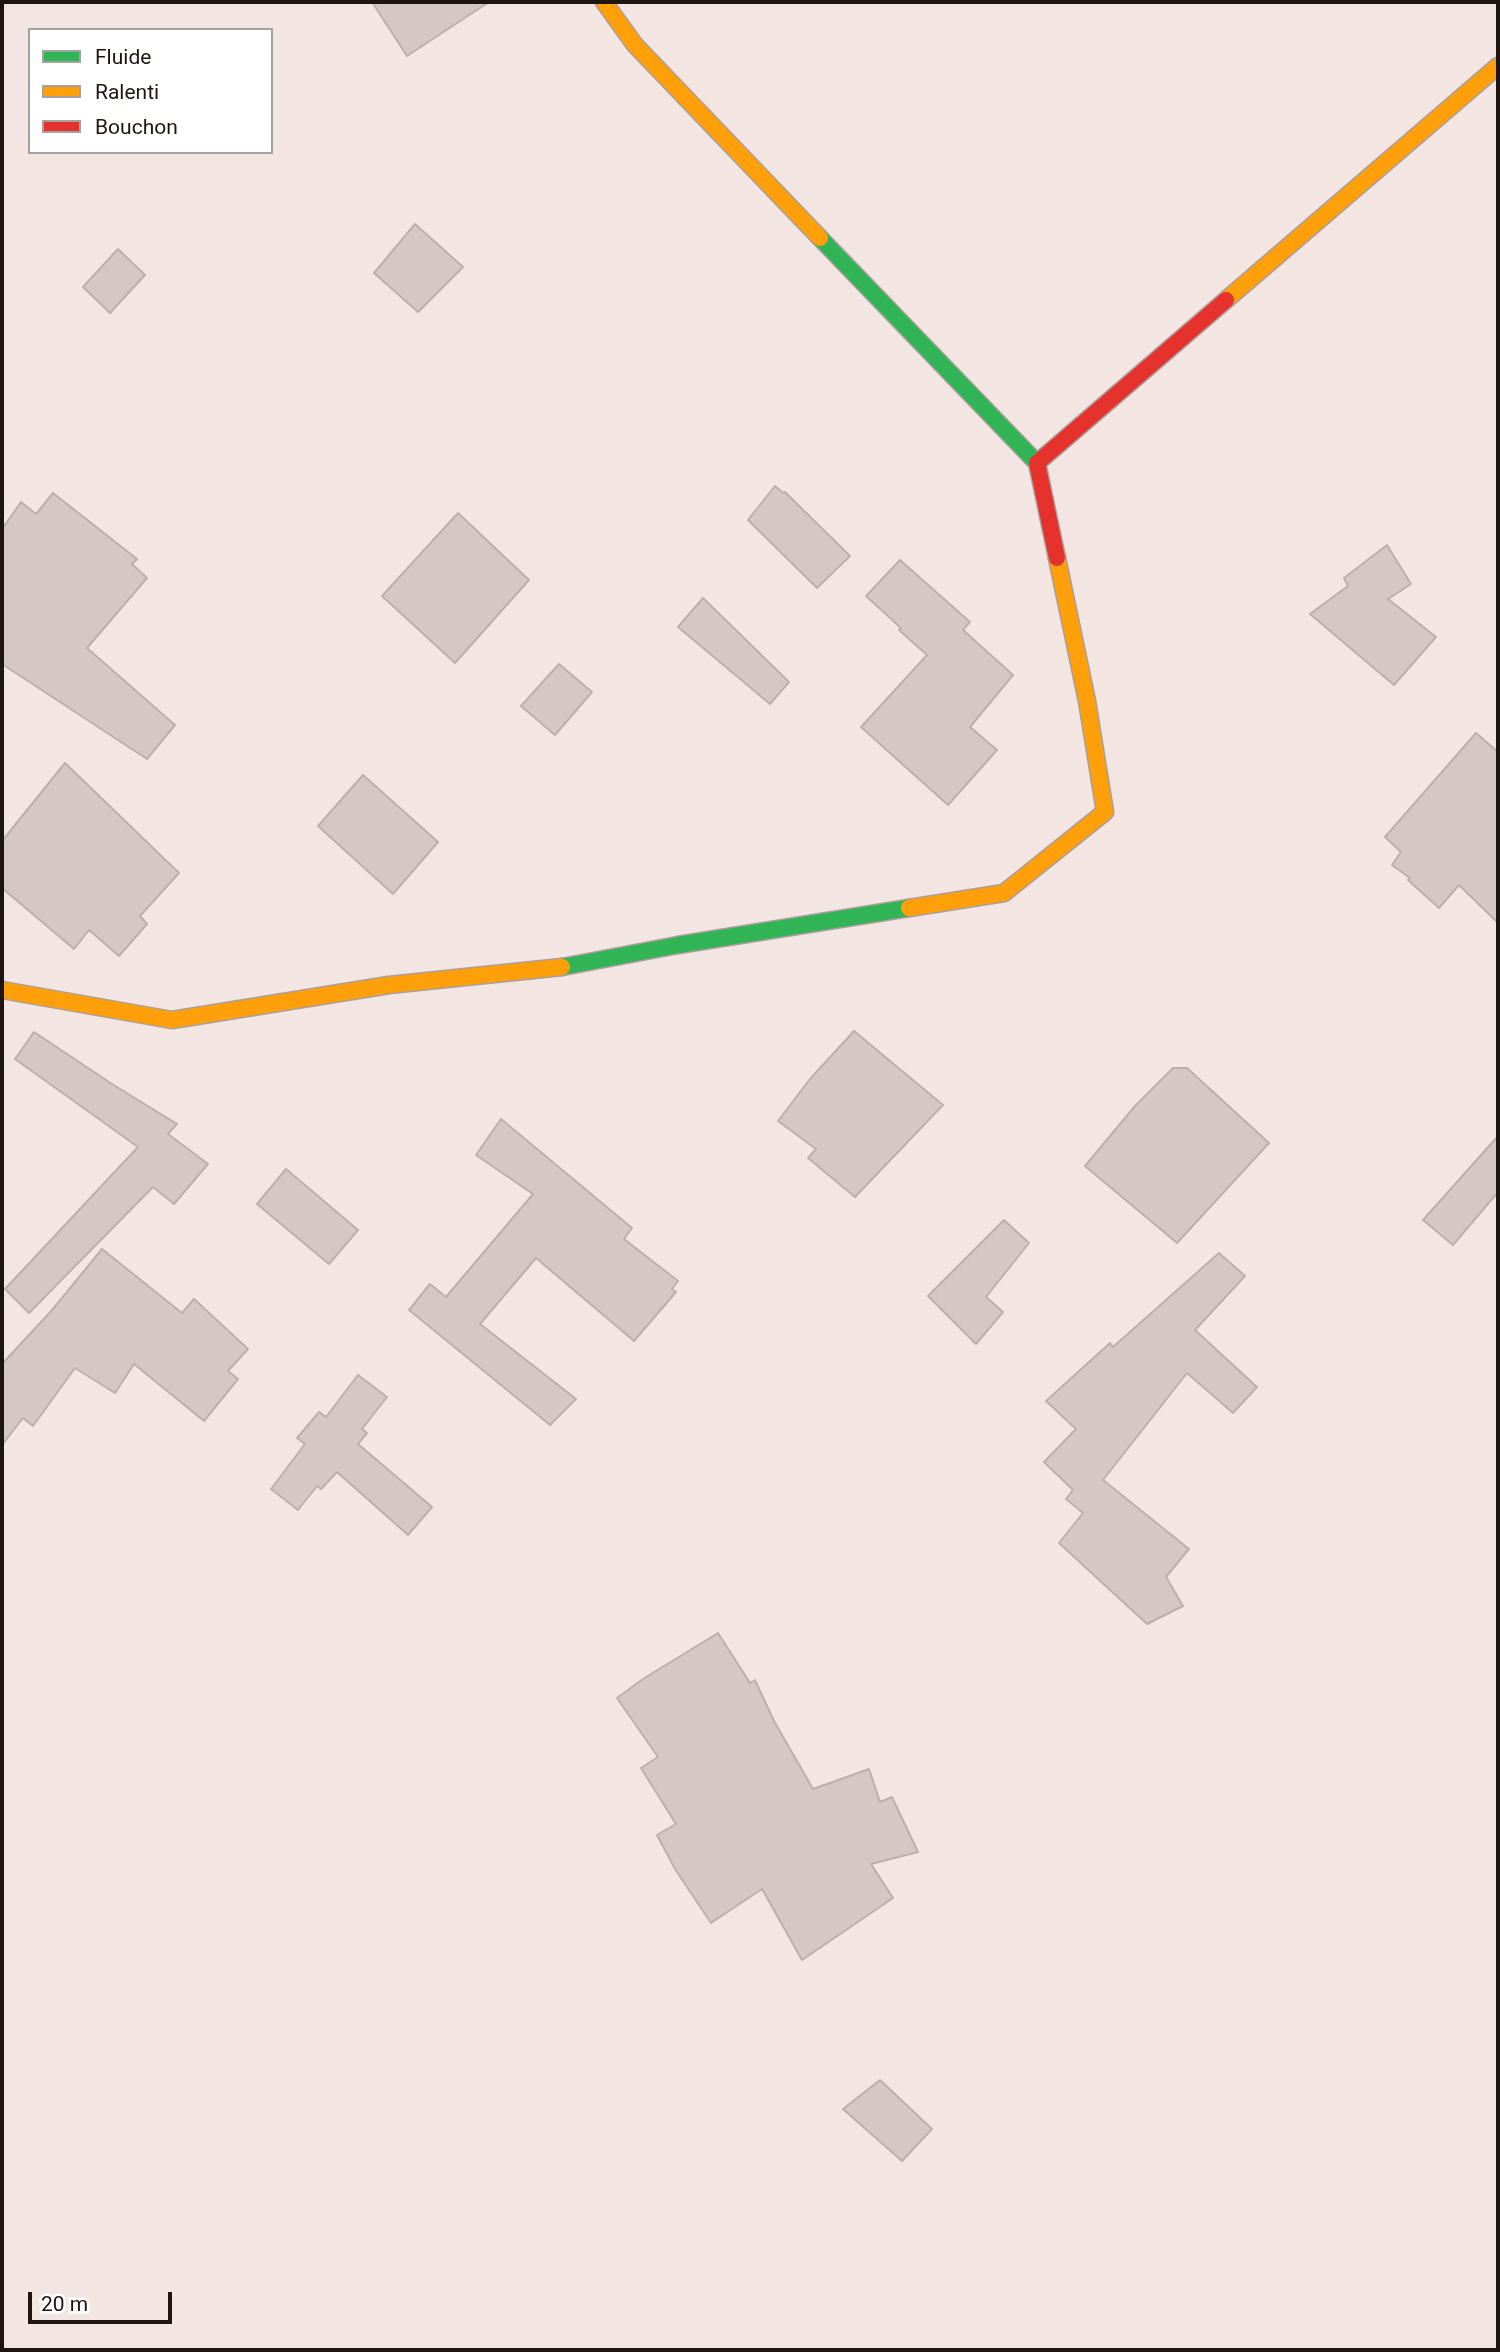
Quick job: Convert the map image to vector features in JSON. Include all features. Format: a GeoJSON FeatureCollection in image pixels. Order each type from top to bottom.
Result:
{"type":"FeatureCollection","features":[{"type":"Feature","properties":{"kind":"street"},"geometry":{"type":"LineString","coordinates":[[2,989],[172,1020],[389,985],[572,966],[678,945],[1004,893],[1105,812],[1087,701],[1037,463],[635,45],[604,2]]}},
{"type":"Feature","properties":{"kind":"street"},"geometry":{"type":"LineString","coordinates":[[1037,463],[1498,66]]}},
{"type":"Feature","properties":{"kind":"building"},"geometry":{"type":"Polygon","coordinates":[[[372,2],[489,2],[407,56],[372,2]]]}},
{"type":"Feature","properties":{"kind":"building"},"geometry":{"type":"Polygon","coordinates":[[[415,224],[463,267],[418,312],[374,273],[415,224]]]}},
{"type":"Feature","properties":{"kind":"building"},"geometry":{"type":"Polygon","coordinates":[[[118,249],[145,275],[110,313],[83,287],[118,249]]]}},
{"type":"Feature","properties":{"kind":"building"},"geometry":{"type":"Polygon","coordinates":[[[775,486],[785,492],[850,556],[817,588],[748,520],[775,486]]]}},
{"type":"Feature","properties":{"kind":"building"},"geometry":{"type":"Polygon","coordinates":[[[53,493],[137,559],[132,564],[147,578],[87,648],[175,725],[147,759],[2,664],[2,529],[21,502],[36,514],[53,493]]]}},
{"type":"Feature","properties":{"kind":"building"},"geometry":{"type":"Polygon","coordinates":[[[458,513],[529,580],[455,663],[382,596],[458,513]]]}},
{"type":"Feature","properties":{"kind":"building"},"geometry":{"type":"Polygon","coordinates":[[[1387,545],[1411,584],[1388,599],[1436,637],[1394,685],[1310,614],[1348,586],[1344,578],[1387,545]]]}},
{"type":"Feature","properties":{"kind":"building"},"geometry":{"type":"Polygon","coordinates":[[[900,560],[970,622],[963,630],[1013,675],[970,727],[997,750],[948,805],[861,727],[927,655],[866,596],[900,560]]]}},
{"type":"Feature","properties":{"kind":"building"},"geometry":{"type":"Polygon","coordinates":[[[703,598],[789,682],[770,704],[678,627],[703,598]]]}},
{"type":"Feature","properties":{"kind":"building"},"geometry":{"type":"Polygon","coordinates":[[[559,664],[592,692],[555,735],[521,706],[559,664]]]}},
{"type":"Feature","properties":{"kind":"building"},"geometry":{"type":"Polygon","coordinates":[[[1476,733],[1498,752],[1498,923],[1459,885],[1439,908],[1408,880],[1410,878],[1392,865],[1401,852],[1385,837],[1476,733]]]}},
{"type":"Feature","properties":{"kind":"building"},"geometry":{"type":"Polygon","coordinates":[[[65,763],[179,873],[140,916],[147,924],[119,956],[89,930],[74,949],[2,888],[2,841],[65,763]]]}},
{"type":"Feature","properties":{"kind":"building"},"geometry":{"type":"Polygon","coordinates":[[[363,775],[438,842],[393,894],[318,826],[363,775]]]}},
{"type":"Feature","properties":{"kind":"building"},"geometry":{"type":"Polygon","coordinates":[[[854,1031],[943,1105],[855,1197],[808,1158],[816,1149],[778,1121],[810,1079],[854,1031]]]}},
{"type":"Feature","properties":{"kind":"building"},"geometry":{"type":"Polygon","coordinates":[[[34,1032],[177,1124],[168,1134],[208,1164],[174,1204],[153,1187],[29,1313],[5,1289],[138,1147],[15,1059],[34,1032]]]}},
{"type":"Feature","properties":{"kind":"building"},"geometry":{"type":"Polygon","coordinates":[[[1173,1068],[1187,1068],[1269,1143],[1177,1243],[1085,1166],[1135,1106],[1173,1068]]]}},
{"type":"Feature","properties":{"kind":"building"},"geometry":{"type":"Polygon","coordinates":[[[501,1119],[632,1228],[624,1239],[678,1281],[672,1289],[676,1292],[634,1341],[536,1258],[480,1324],[576,1399],[550,1425],[409,1310],[430,1284],[446,1297],[533,1194],[476,1155],[501,1119]]]}},
{"type":"Feature","properties":{"kind":"building"},"geometry":{"type":"Polygon","coordinates":[[[1498,1136],[1498,1192],[1453,1245],[1423,1220],[1498,1136]]]}},
{"type":"Feature","properties":{"kind":"building"},"geometry":{"type":"Polygon","coordinates":[[[286,1169],[358,1230],[329,1264],[257,1204],[286,1169]]]}},
{"type":"Feature","properties":{"kind":"building"},"geometry":{"type":"Polygon","coordinates":[[[1004,1220],[1029,1243],[986,1297],[1003,1312],[976,1344],[928,1296],[1004,1220]]]}},
{"type":"Feature","properties":{"kind":"building"},"geometry":{"type":"Polygon","coordinates":[[[102,1249],[182,1313],[194,1299],[248,1349],[228,1371],[238,1379],[204,1421],[134,1364],[115,1393],[75,1368],[33,1426],[23,1418],[2,1445],[2,1364],[53,1309],[102,1249]]]}},
{"type":"Feature","properties":{"kind":"building"},"geometry":{"type":"Polygon","coordinates":[[[1219,1253],[1245,1276],[1195,1330],[1257,1387],[1233,1413],[1187,1373],[1103,1480],[1189,1549],[1166,1577],[1183,1606],[1147,1624],[1059,1543],[1083,1513],[1066,1499],[1073,1490],[1044,1462],[1076,1429],[1046,1401],[1110,1343],[1113,1347],[1219,1253]]]}},
{"type":"Feature","properties":{"kind":"building"},"geometry":{"type":"Polygon","coordinates":[[[358,1375],[387,1397],[362,1429],[367,1433],[358,1444],[432,1507],[408,1535],[337,1472],[321,1489],[317,1486],[298,1510],[271,1489],[305,1444],[297,1438],[319,1412],[326,1417],[358,1375]]]}},
{"type":"Feature","properties":{"kind":"building"},"geometry":{"type":"Polygon","coordinates":[[[718,1633],[750,1683],[755,1680],[774,1721],[813,1789],[869,1769],[880,1802],[892,1797],[918,1852],[871,1864],[893,1898],[802,1960],[762,1889],[711,1923],[675,1869],[657,1835],[676,1824],[641,1768],[658,1757],[617,1698],[718,1633]]]}},
{"type":"Feature","properties":{"kind":"building"},"geometry":{"type":"Polygon","coordinates":[[[880,2080],[932,2129],[902,2161],[843,2109],[880,2080]]]}},
{"type":"Feature","properties":{"kind":"traffic: fast"},"geometry":{"type":"LineString","coordinates":[[820,238],[1037,463]]}},
{"type":"Feature","properties":{"kind":"traffic: fast"},"geometry":{"type":"LineString","coordinates":[[562,967],[678,945],[909,908]]}},
{"type":"Feature","properties":{"kind":"traffic: slow"},"geometry":{"type":"LineString","coordinates":[[604,2],[635,45],[820,238]]}},
{"type":"Feature","properties":{"kind":"traffic: slow"},"geometry":{"type":"LineString","coordinates":[[1226,300],[1498,66]]}},
{"type":"Feature","properties":{"kind":"traffic: slow"},"geometry":{"type":"LineString","coordinates":[[909,908],[1004,893],[1105,812],[1087,701],[1057,558]]}},
{"type":"Feature","properties":{"kind":"traffic: slow"},"geometry":{"type":"LineString","coordinates":[[2,990],[172,1020],[389,985],[562,967]]}},
{"type":"Feature","properties":{"kind":"traffic: jam"},"geometry":{"type":"LineString","coordinates":[[1057,558],[1037,463],[1226,300]]}}]}
